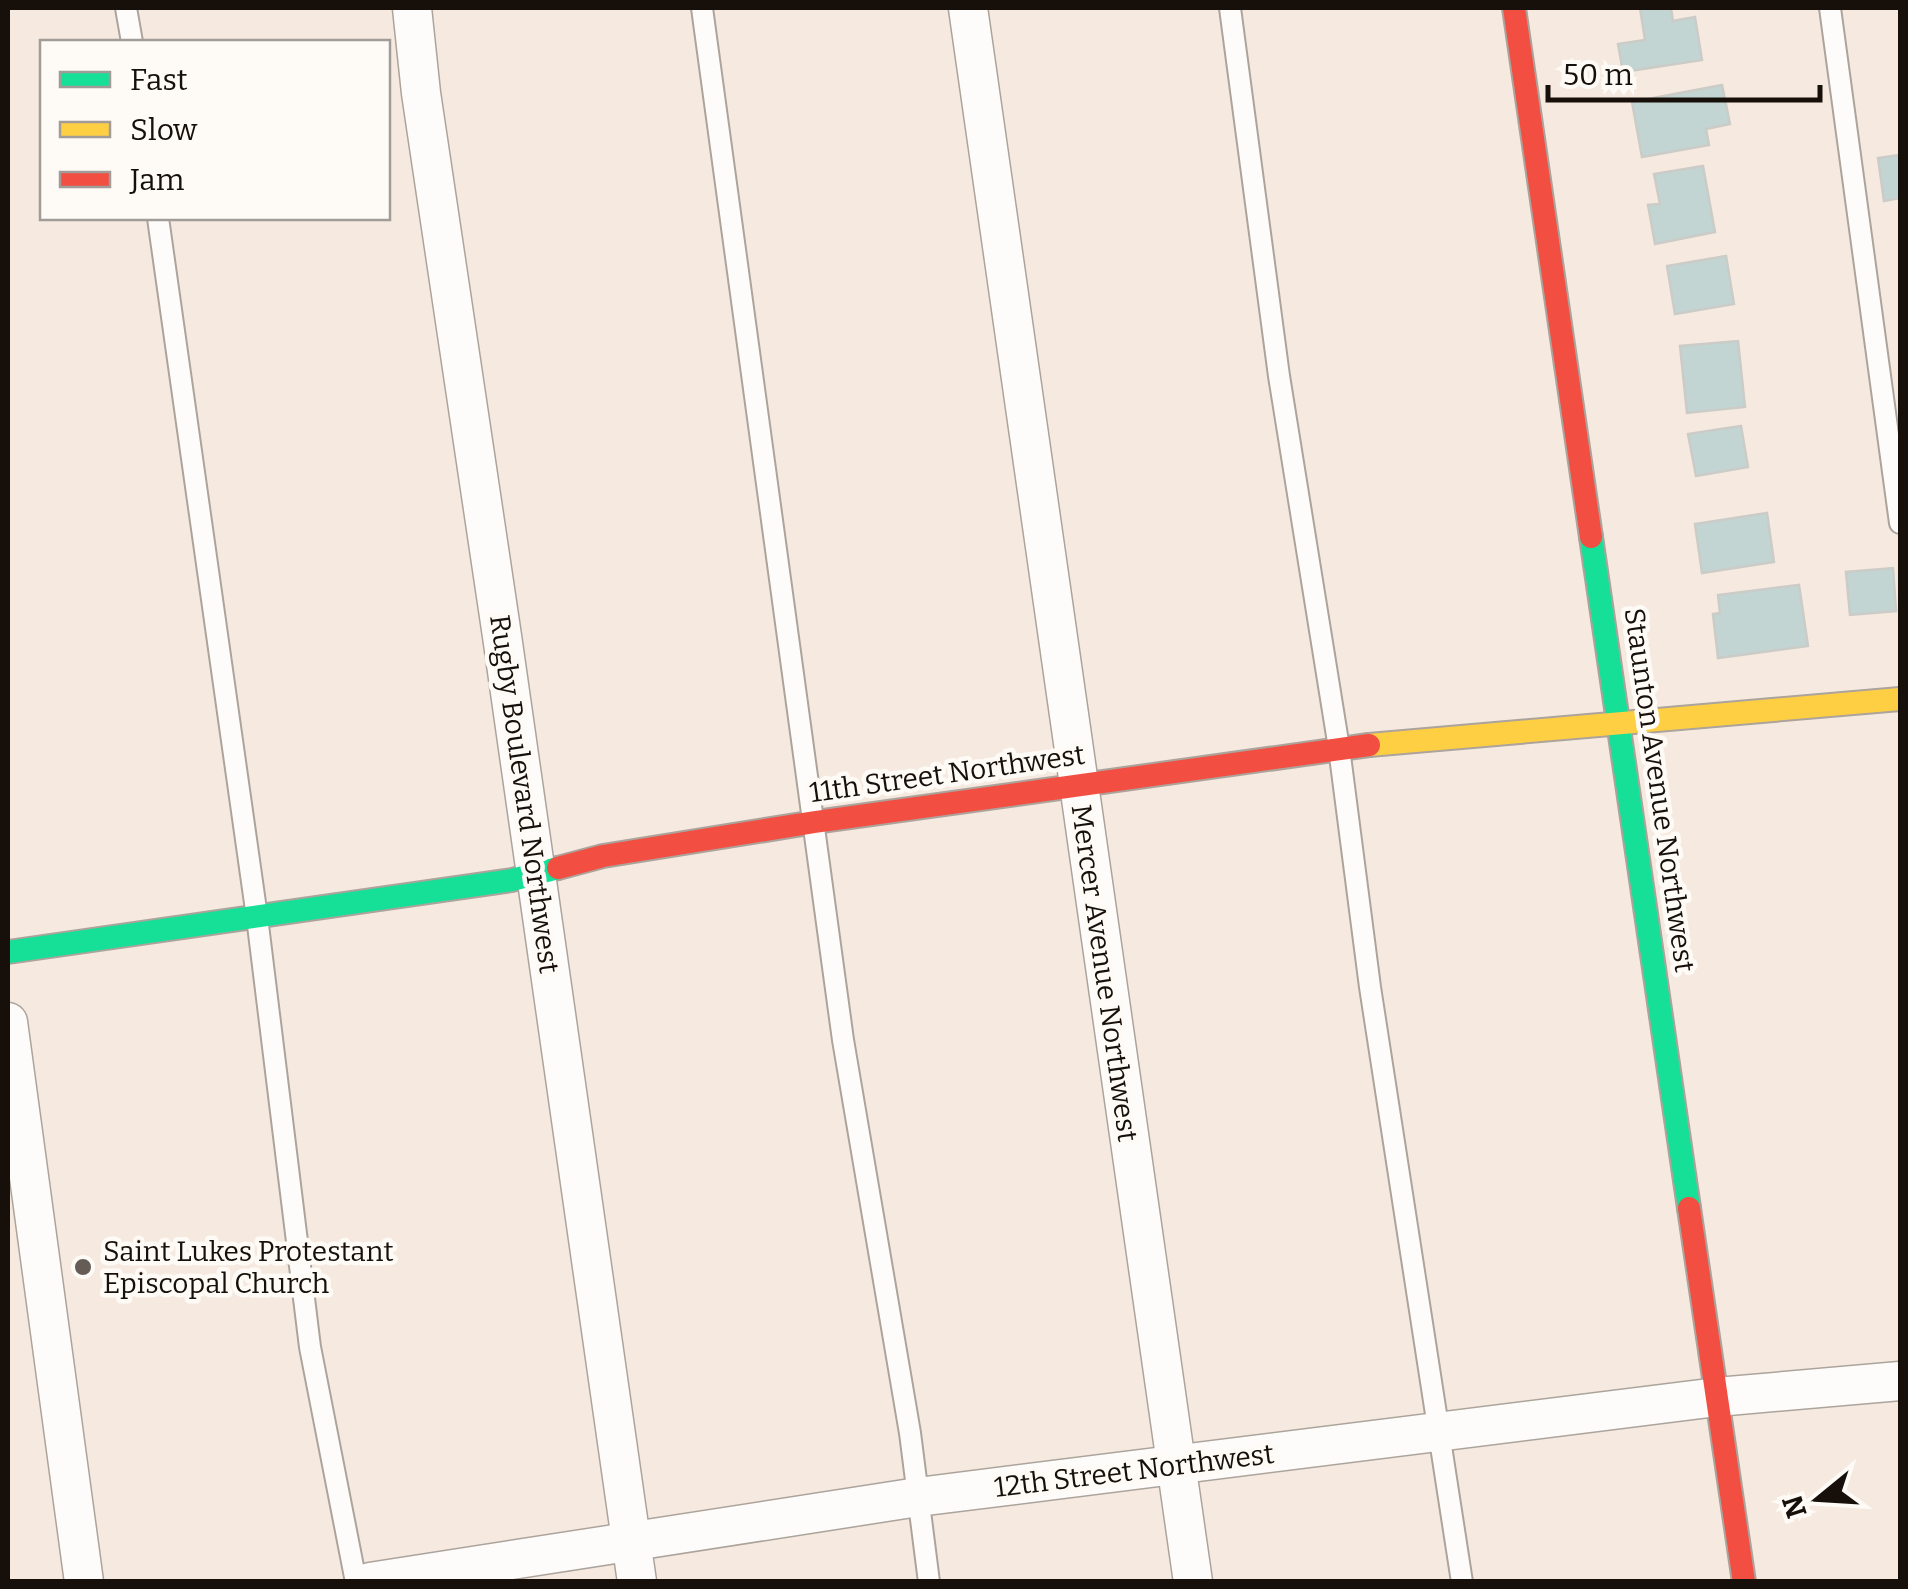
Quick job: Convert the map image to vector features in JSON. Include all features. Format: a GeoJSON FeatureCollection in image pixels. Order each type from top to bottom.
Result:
{"type":"FeatureCollection","features":[{"type":"Feature","properties":{"kind":"street","name":"Rugby Boulevard Northwest"},"geometry":{"type":"LineString","coordinates":[[412,8],[421,94],[636,1582]]}},
{"type":"Feature","properties":{"kind":"street","name":"Mercer Avenue Northwest"},"geometry":{"type":"LineString","coordinates":[[968,8],[1193,1582]]}},
{"type":"Feature","properties":{"kind":"street","name":"Staunton Avenue Northwest"},"geometry":{"type":"LineString","coordinates":[[1514,8],[1744,1582]]}},
{"type":"Feature","properties":{"kind":"street","name":"11th Street Northwest"},"geometry":{"type":"LineString","coordinates":[[8,952],[536,874],[603,856],[816,822],[1339,748],[1900,698]]}},
{"type":"Feature","properties":{"kind":"street"},"geometry":{"type":"LineString","coordinates":[[8,1022],[84,1582]]}},
{"type":"Feature","properties":{"kind":"street","name":"12th Street Northwest"},"geometry":{"type":"LineString","coordinates":[[370,1582],[918,1497],[1717,1397],[1900,1381]]}},
{"type":"Feature","properties":{"kind":"lane"},"geometry":{"type":"LineString","coordinates":[[126,8],[132,40]]}},
{"type":"Feature","properties":{"kind":"lane"},"geometry":{"type":"LineString","coordinates":[[702,8],[844,1040],[929,1582]]}},
{"type":"Feature","properties":{"kind":"lane"},"geometry":{"type":"LineString","coordinates":[[1230,8],[1279,376],[1339,748],[1370,986],[1462,1582]]}},
{"type":"Feature","properties":{"kind":"lane"},"geometry":{"type":"LineString","coordinates":[[1830,8],[1900,524]]}},
{"type":"Feature","properties":{"kind":"lane"},"geometry":{"type":"LineString","coordinates":[[158,220],[257,917],[310,1347],[356,1582]]}},
{"type":"Feature","properties":{"kind":"building"},"geometry":{"type":"Polygon","coordinates":[[[1640,8],[1671,8],[1673,21],[1695,17],[1702,60],[1623,72],[1618,44],[1645,40],[1640,8]]]}},
{"type":"Feature","properties":{"kind":"building"},"geometry":{"type":"Polygon","coordinates":[[[1722,85],[1730,124],[1706,129],[1709,145],[1642,157],[1632,102],[1722,85]]]}},
{"type":"Feature","properties":{"kind":"building"},"geometry":{"type":"Polygon","coordinates":[[[1900,155],[1900,198],[1884,201],[1878,158],[1900,155]]]}},
{"type":"Feature","properties":{"kind":"building"},"geometry":{"type":"Polygon","coordinates":[[[1703,166],[1715,232],[1655,244],[1648,205],[1660,204],[1654,174],[1703,166]]]}},
{"type":"Feature","properties":{"kind":"building"},"geometry":{"type":"Polygon","coordinates":[[[1726,256],[1734,304],[1675,314],[1667,266],[1726,256]]]}},
{"type":"Feature","properties":{"kind":"building"},"geometry":{"type":"Polygon","coordinates":[[[1738,341],[1745,407],[1687,413],[1680,346],[1738,341]]]}},
{"type":"Feature","properties":{"kind":"building"},"geometry":{"type":"Polygon","coordinates":[[[1741,426],[1748,467],[1696,476],[1688,434],[1741,426]]]}},
{"type":"Feature","properties":{"kind":"building"},"geometry":{"type":"Polygon","coordinates":[[[1767,513],[1774,562],[1702,573],[1695,524],[1767,513]]]}},
{"type":"Feature","properties":{"kind":"building"},"geometry":{"type":"Polygon","coordinates":[[[1893,568],[1896,611],[1850,615],[1846,572],[1893,568]]]}},
{"type":"Feature","properties":{"kind":"building"},"geometry":{"type":"Polygon","coordinates":[[[1799,585],[1808,646],[1718,658],[1713,614],[1720,613],[1718,595],[1799,585]]]}},
{"type":"Feature","properties":{"kind":"traffic: fast"},"geometry":{"type":"LineString","coordinates":[[1591,537],[1689,1208]]}},
{"type":"Feature","properties":{"kind":"traffic: fast"},"geometry":{"type":"LineString","coordinates":[[8,952],[512,880],[558,868]]}},
{"type":"Feature","properties":{"kind":"traffic: slow"},"geometry":{"type":"LineString","coordinates":[[1369,745],[1900,699]]}},
{"type":"Feature","properties":{"kind":"traffic: jam"},"geometry":{"type":"LineString","coordinates":[[1514,8],[1591,537]]}},
{"type":"Feature","properties":{"kind":"traffic: jam"},"geometry":{"type":"LineString","coordinates":[[558,868],[603,856],[815,822],[1369,745]]}},
{"type":"Feature","properties":{"kind":"traffic: jam"},"geometry":{"type":"LineString","coordinates":[[1689,1208],[1744,1582]]}},
{"type":"Feature","properties":{"kind":"place","name":"Saint Lukes Protestant Episcopal Church"},"geometry":{"type":"Point","coordinates":[83,1267]}}]}
